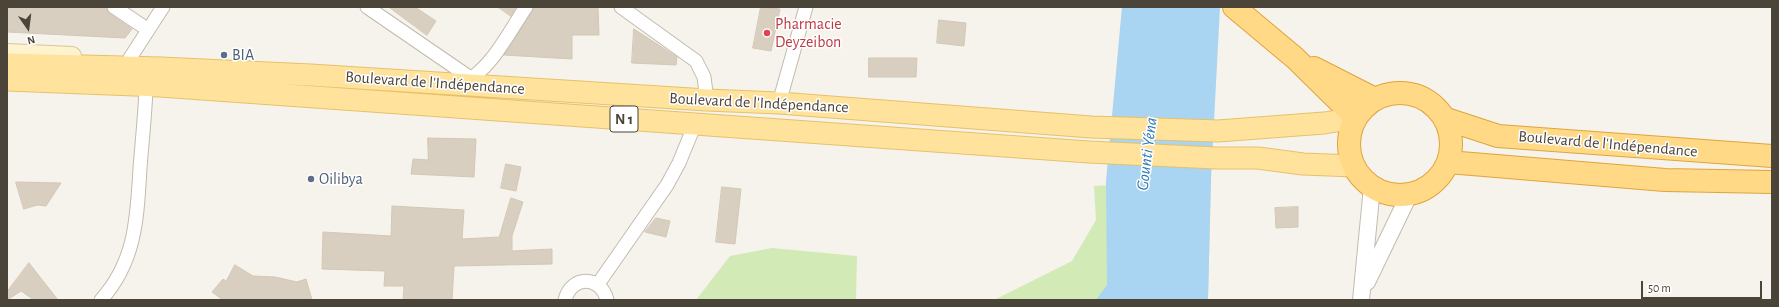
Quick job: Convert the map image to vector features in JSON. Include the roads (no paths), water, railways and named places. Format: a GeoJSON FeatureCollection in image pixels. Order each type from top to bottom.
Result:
{"type":"FeatureCollection","features":[{"type":"Feature","properties":{"kind":"highway"},"geometry":{"type":"LineString","coordinates":[[1234,7],[1295,58],[1356,118]]}},
{"type":"Feature","properties":{"kind":"highway"},"geometry":{"type":"LineString","coordinates":[[1295,58],[1375,99]]}},
{"type":"Feature","properties":{"kind":"highway"},"geometry":{"type":"LineString","coordinates":[[1388,94],[1415,94],[1432,104],[1446,119],[1451,133],[1452,148],[1448,162],[1442,174],[1433,184],[1422,191],[1409,195],[1389,194],[1372,187],[1361,178],[1354,166],[1348,142],[1350,129],[1361,110],[1375,99],[1388,94]]}},
{"type":"Feature","properties":{"kind":"highway","name":"Boulevard de l'Indépendance"},"geometry":{"type":"LineString","coordinates":[[1446,119],[1498,136],[1772,156]]}},
{"type":"Feature","properties":{"kind":"highway","name":"Boulevard de l'Indépendance"},"geometry":{"type":"LineString","coordinates":[[1448,162],[1665,180],[1772,182]]}},
{"type":"Feature","properties":{"kind":"main road","name":"Boulevard de l'Indépendance"},"geometry":{"type":"LineString","coordinates":[[7,53],[130,58],[156,81]]}},
{"type":"Feature","properties":{"kind":"main road"},"geometry":{"type":"LineString","coordinates":[[7,64],[93,74]]}},
{"type":"Feature","properties":{"kind":"main road","name":"Boulevard de l'Indépendance"},"geometry":{"type":"LineString","coordinates":[[93,74],[156,81],[695,124],[1089,152],[1216,158],[1258,158],[1303,164],[1354,166]]}},
{"type":"Feature","properties":{"kind":"main road"},"geometry":{"type":"LineString","coordinates":[[7,80],[93,74]]}},
{"type":"Feature","properties":{"kind":"main road","name":"Boulevard de l'Indépendance"},"geometry":{"type":"LineString","coordinates":[[7,87],[156,81],[466,82],[707,100],[779,103],[1091,127],[1218,131],[1324,123],[1356,118]]}},
{"type":"Feature","properties":{"kind":"street"},"geometry":{"type":"LineString","coordinates":[[114,7],[147,29]]}},
{"type":"Feature","properties":{"kind":"street"},"geometry":{"type":"LineString","coordinates":[[130,58],[147,29],[163,7]]}},
{"type":"Feature","properties":{"kind":"street"},"geometry":{"type":"LineString","coordinates":[[367,7],[466,82],[490,61],[526,7]]}},
{"type":"Feature","properties":{"kind":"street"},"geometry":{"type":"LineString","coordinates":[[620,7],[696,61],[704,77],[707,100]]}},
{"type":"Feature","properties":{"kind":"street"},"geometry":{"type":"LineString","coordinates":[[779,103],[806,7]]}},
{"type":"Feature","properties":{"kind":"street"},"geometry":{"type":"LineString","coordinates":[[100,300],[110,290],[125,260],[136,226],[156,81]]}},
{"type":"Feature","properties":{"kind":"street"},"geometry":{"type":"LineString","coordinates":[[598,284],[667,184],[695,124]]}},
{"type":"Feature","properties":{"kind":"street"},"geometry":{"type":"LineString","coordinates":[[1362,296],[1372,187]]}},
{"type":"Feature","properties":{"kind":"street"},"geometry":{"type":"LineString","coordinates":[[1362,296],[1409,195]]}},
{"type":"Feature","properties":{"kind":"street"},"geometry":{"type":"LineString","coordinates":[[565,300],[567,293],[577,283],[584,281],[598,284],[602,288],[607,300]]}},
{"type":"Feature","properties":{"kind":"water","name":"Gounti Yéna"},"geometry":{"type":"Polygon","coordinates":[[[1122,7],[1220,7],[1211,179],[1208,300],[1096,300],[1107,285],[1106,181],[1122,7]]]}},
{"type":"Feature","properties":{"kind":"place","name":"Pharmacie Deyzeibon"},"geometry":{"type":"Point","coordinates":[767,33]}},
{"type":"Feature","properties":{"kind":"place","name":"BIA"},"geometry":{"type":"Point","coordinates":[224,55]}},
{"type":"Feature","properties":{"kind":"place","name":"Oilibya"},"geometry":{"type":"Point","coordinates":[311,179]}}]}
